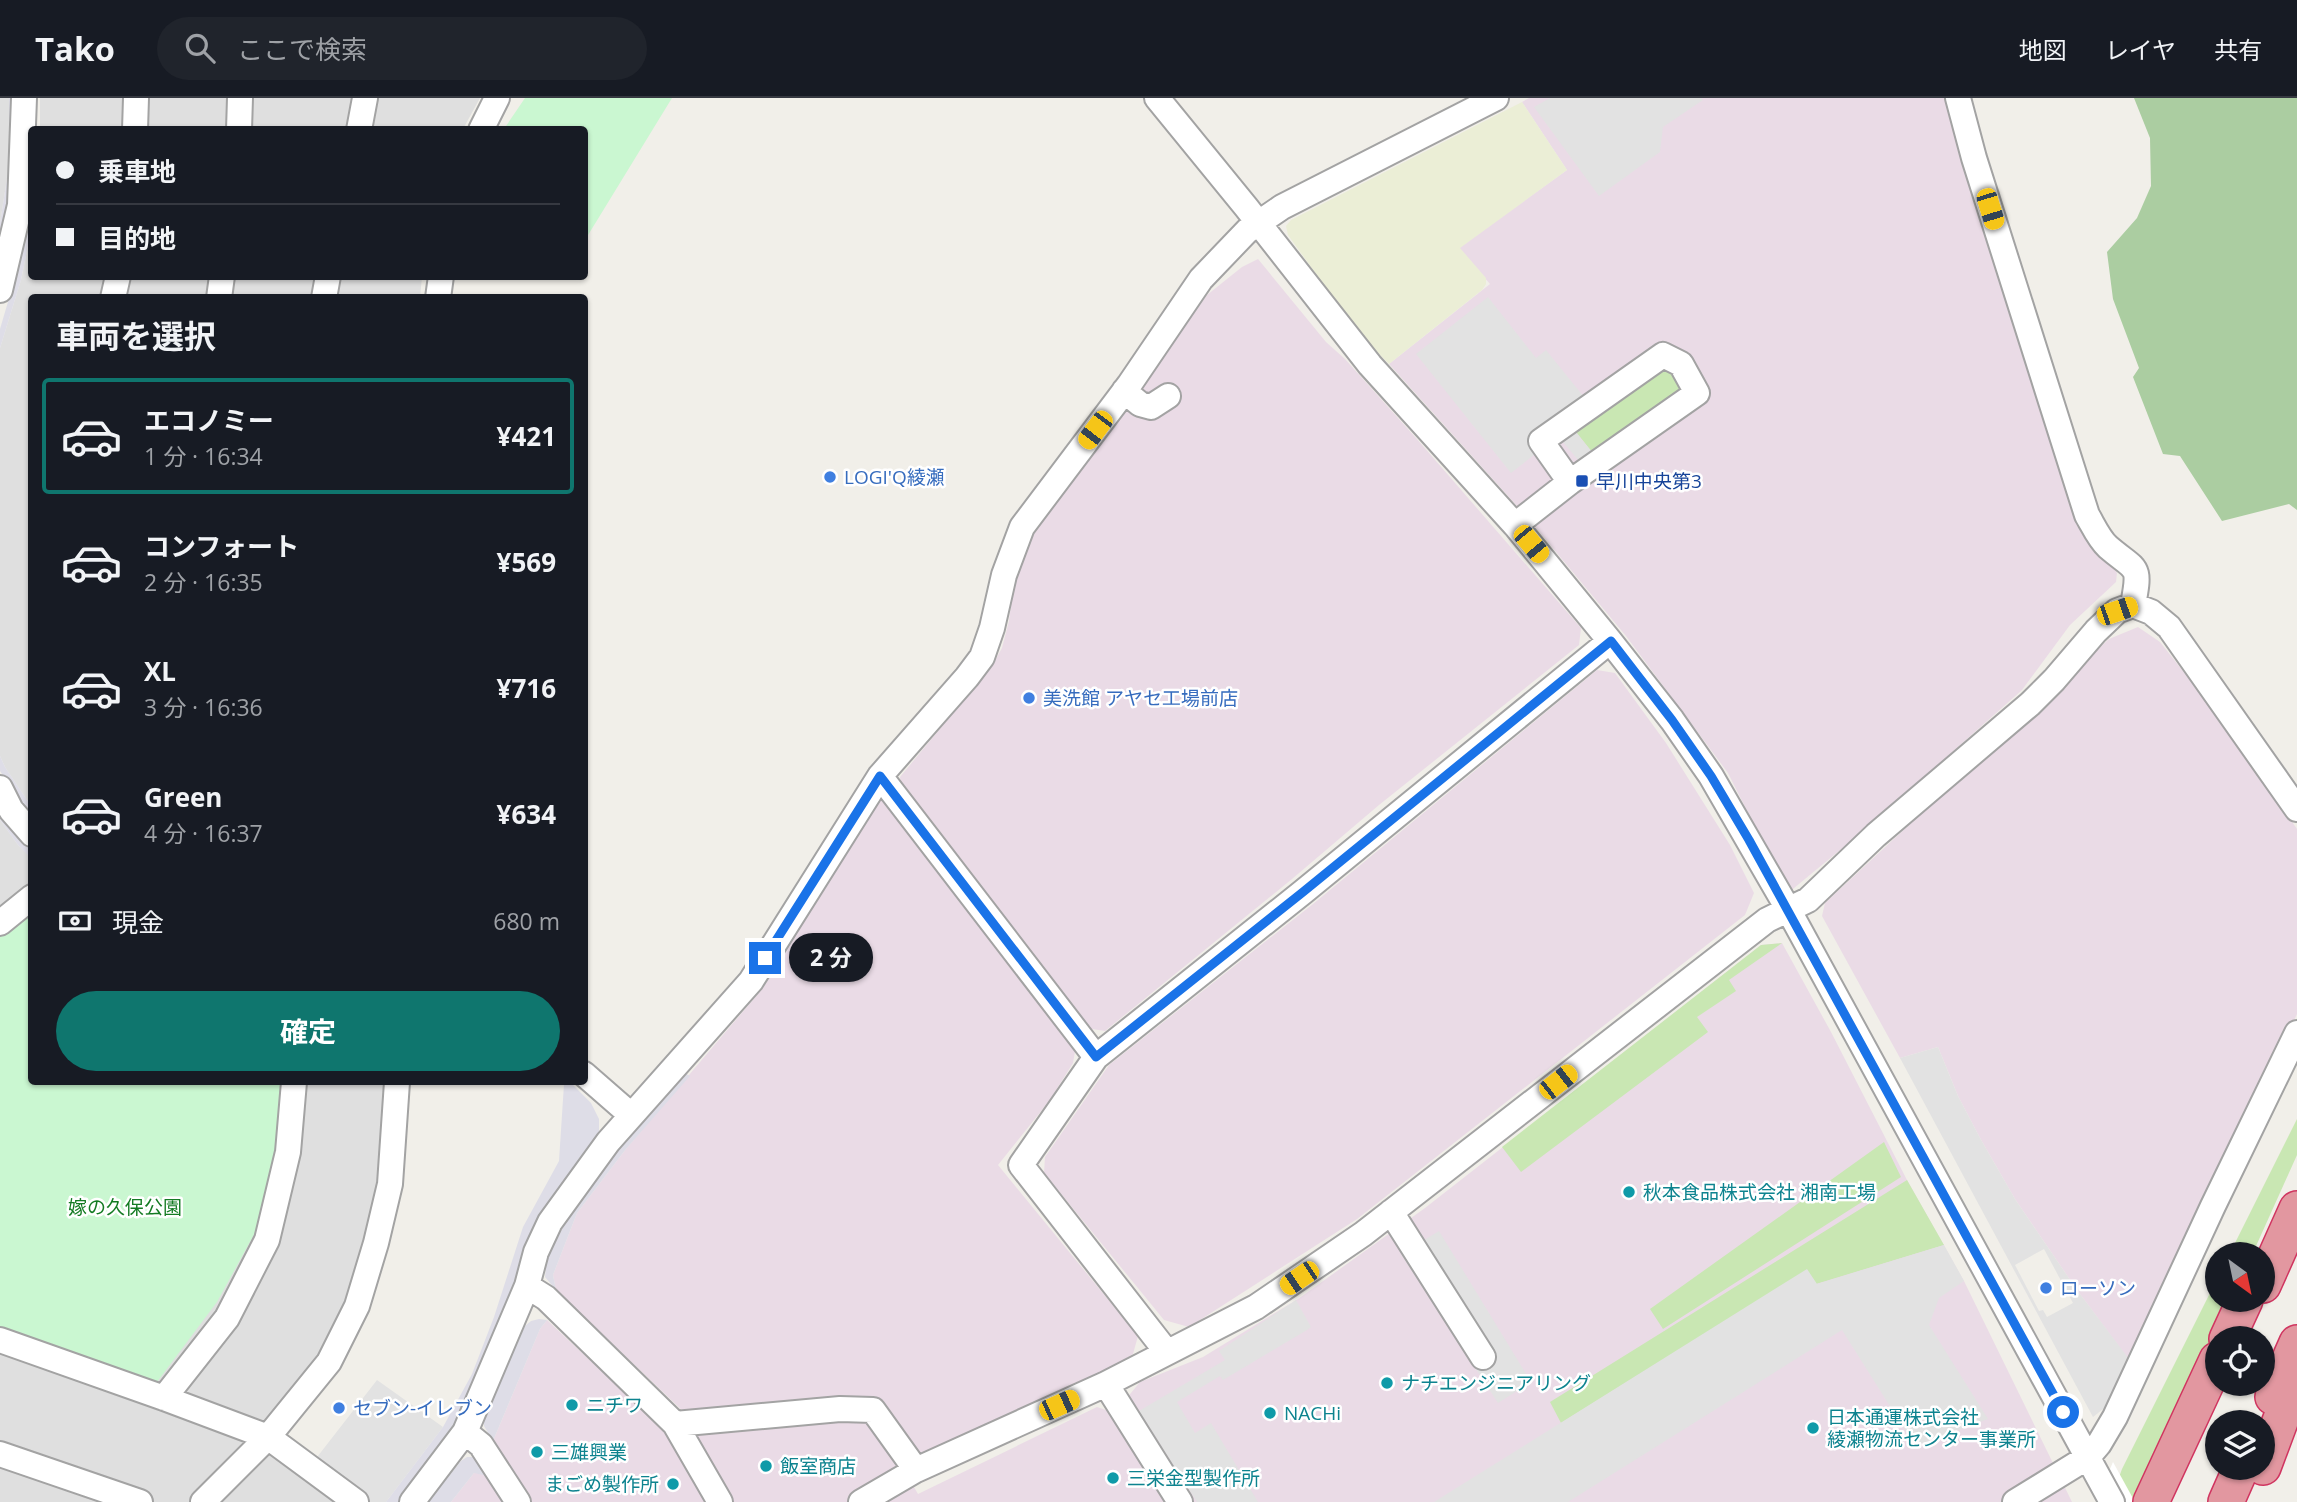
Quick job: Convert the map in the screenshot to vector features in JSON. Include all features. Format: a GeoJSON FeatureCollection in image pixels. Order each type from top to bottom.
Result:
{"type":"FeatureCollection","features":[{"type":"Feature","properties":{"kind":"highway"},"geometry":{"type":"LineString","coordinates":[[2274,1242],[2297,1198]]}},
{"type":"Feature","properties":{"kind":"highway"},"geometry":{"type":"LineString","coordinates":[[2275,1258],[2297,1209]]}},
{"type":"Feature","properties":{"kind":"highway"},"geometry":{"type":"LineString","coordinates":[[2267,1410],[2297,1343]]}},
{"type":"Feature","properties":{"kind":"highway"},"geometry":{"type":"LineString","coordinates":[[2275,1433],[2297,1376]]}},
{"type":"Feature","properties":{"kind":"highway"},"geometry":{"type":"LineString","coordinates":[[2151,1502],[2205,1386]]}},
{"type":"Feature","properties":{"kind":"highway"},"geometry":{"type":"LineString","coordinates":[[2164,1502],[2213,1396]]}},
{"type":"Feature","properties":{"kind":"highway"},"geometry":{"type":"LineString","coordinates":[[2226,1502],[2236,1480]]}},
{"type":"Feature","properties":{"kind":"highway"},"geometry":{"type":"LineString","coordinates":[[2249,1502],[2257,1480]]}},
{"type":"Feature","properties":{"kind":"street"},"geometry":{"type":"LineString","coordinates":[[0,290],[20,205],[24,98]]}},
{"type":"Feature","properties":{"kind":"street"},"geometry":{"type":"LineString","coordinates":[[135,126],[136,98]]}},
{"type":"Feature","properties":{"kind":"street"},"geometry":{"type":"LineString","coordinates":[[239,126],[240,98]]}},
{"type":"Feature","properties":{"kind":"street"},"geometry":{"type":"LineString","coordinates":[[360,126],[365,98]]}},
{"type":"Feature","properties":{"kind":"street"},"geometry":{"type":"LineString","coordinates":[[483,126],[498,98]]}},
{"type":"Feature","properties":{"kind":"street"},"geometry":{"type":"LineString","coordinates":[[1157,98],[1370,366],[1515,525],[1611,641],[1711,776],[1788,909],[2108,1494]]}},
{"type":"Feature","properties":{"kind":"street"},"geometry":{"type":"LineString","coordinates":[[412,1502],[465,1433],[527,1286],[536,1252],[550,1222],[631,1115],[751,981],[880,776],[982,657],[992,628],[1004,575],[1022,527],[1124,391],[1202,279],[1236,240],[1282,207],[1496,98]]}},
{"type":"Feature","properties":{"kind":"street"},"geometry":{"type":"LineString","coordinates":[[1958,98],[1974,158],[2087,515],[2106,546],[2129,562],[2137,573],[2133,605]]}},
{"type":"Feature","properties":{"kind":"street"},"geometry":{"type":"LineString","coordinates":[[1515,525],[1570,482],[1697,393],[1681,364],[1663,355],[1541,441],[1570,482]]}},
{"type":"Feature","properties":{"kind":"street"},"geometry":{"type":"LineString","coordinates":[[1124,391],[1140,404],[1151,408],[1168,396]]}},
{"type":"Feature","properties":{"kind":"street"},"geometry":{"type":"LineString","coordinates":[[861,1502],[916,1470],[1106,1384],[1256,1307],[1363,1234],[1767,919],[1808,900],[1876,835],[2030,704],[2095,631],[2117,611],[2133,605],[2151,612],[2169,627],[2297,809]]}},
{"type":"Feature","properties":{"kind":"street"},"geometry":{"type":"LineString","coordinates":[[1166,1351],[1021,1165],[1096,1057],[1611,641]]}},
{"type":"Feature","properties":{"kind":"street"},"geometry":{"type":"LineString","coordinates":[[880,776],[1096,1057]]}},
{"type":"Feature","properties":{"kind":"street"},"geometry":{"type":"LineString","coordinates":[[0,788],[11,810],[28,829]]}},
{"type":"Feature","properties":{"kind":"street"},"geometry":{"type":"LineString","coordinates":[[0,923],[28,900]]}},
{"type":"Feature","properties":{"kind":"street"},"geometry":{"type":"LineString","coordinates":[[2015,1502],[2088,1457],[2099,1444],[2115,1417],[2213,1206],[2295,1042]]}},
{"type":"Feature","properties":{"kind":"street"},"geometry":{"type":"LineString","coordinates":[[588,1077],[631,1115]]}},
{"type":"Feature","properties":{"kind":"street"},"geometry":{"type":"LineString","coordinates":[[164,1398],[227,1318],[267,1240],[288,1152],[293,1085]]}},
{"type":"Feature","properties":{"kind":"street"},"geometry":{"type":"LineString","coordinates":[[203,1502],[268,1437],[329,1362],[357,1306],[390,1184],[397,1085]]}},
{"type":"Feature","properties":{"kind":"street"},"geometry":{"type":"LineString","coordinates":[[1391,1212],[1483,1357]]}},
{"type":"Feature","properties":{"kind":"street"},"geometry":{"type":"LineString","coordinates":[[527,1286],[547,1298],[675,1424],[720,1502]]}},
{"type":"Feature","properties":{"kind":"street"},"geometry":{"type":"LineString","coordinates":[[0,1340],[268,1437],[356,1502]]}},
{"type":"Feature","properties":{"kind":"street"},"geometry":{"type":"LineString","coordinates":[[1106,1384],[1180,1502]]}},
{"type":"Feature","properties":{"kind":"street"},"geometry":{"type":"LineString","coordinates":[[675,1424],[840,1409],[873,1409],[916,1470]]}},
{"type":"Feature","properties":{"kind":"street"},"geometry":{"type":"LineString","coordinates":[[465,1433],[481,1445],[518,1502]]}},
{"type":"Feature","properties":{"kind":"street"},"geometry":{"type":"LineString","coordinates":[[0,1454],[140,1502]]}},
{"type":"Feature","properties":{"kind":"shaded area"},"geometry":{"type":"Polygon","coordinates":[[[0,98],[9,98],[9,166],[0,223],[0,98]]]}},
{"type":"Feature","properties":{"kind":"shaded area"},"geometry":{"type":"Polygon","coordinates":[[[9,98],[14,98],[14,167],[0,253],[0,223],[9,166],[9,98]]]}},
{"type":"Feature","properties":{"kind":"shaded area"},"geometry":{"type":"Polygon","coordinates":[[[40,98],[480,98],[465,126],[40,126],[40,98]]]}},
{"type":"Feature","properties":{"kind":"shaded area"},"geometry":{"type":"Polygon","coordinates":[[[1529,98],[1952,98],[2080,520],[2117,573],[2116,582],[2070,625],[2022,690],[1868,827],[1788,893],[1728,773],[1626,636],[1526,516],[1389,364],[1490,284],[1459,248],[1567,170],[1522,102],[1529,98]]]}},
{"type":"Feature","properties":{"kind":"shaded area"},"geometry":{"type":"Polygon","coordinates":[[[1550,98],[1703,100],[1663,127],[1660,152],[1599,196],[1534,107],[1550,98]]]}},
{"type":"Feature","properties":{"kind":"shaded area"},"geometry":{"type":"Polygon","coordinates":[[[28,207],[28,246],[21,280],[0,348],[0,329],[15,278],[28,207]]]}},
{"type":"Feature","properties":{"kind":"shaded area"},"geometry":{"type":"Polygon","coordinates":[[[28,246],[28,280],[422,280],[420,294],[28,294],[28,802],[0,756],[0,348],[21,280],[28,246]]]}},
{"type":"Feature","properties":{"kind":"shaded area"},"geometry":{"type":"Polygon","coordinates":[[[1258,259],[1326,342],[1345,359],[1416,438],[1581,628],[1579,645],[1379,805],[1105,1031],[1086,1028],[901,788],[900,777],[992,666],[1002,648],[1009,621],[1014,580],[1026,546],[1056,499],[1138,392],[1207,295],[1242,267],[1258,259]]]}},
{"type":"Feature","properties":{"kind":"shaded area"},"geometry":{"type":"Polygon","coordinates":[[[1488,297],[1536,358],[1546,350],[1584,397],[1562,415],[1596,457],[1584,467],[1558,436],[1511,473],[1416,354],[1488,297]]]}},
{"type":"Feature","properties":{"kind":"shaded area"},"geometry":{"type":"Polygon","coordinates":[[[2138,627],[2160,642],[2213,709],[2297,829],[2297,1014],[2132,1364],[2015,1199],[1958,1096],[1938,1047],[1900,1058],[1822,916],[1825,903],[2109,639],[2138,627]]]}},
{"type":"Feature","properties":{"kind":"shaded area"},"geometry":{"type":"Polygon","coordinates":[[[1597,670],[1615,673],[1666,743],[1730,845],[1754,893],[1745,915],[1357,1219],[1189,1327],[1164,1320],[1044,1173],[1045,1157],[1109,1065],[1313,904],[1597,670]]]}},
{"type":"Feature","properties":{"kind":"shaded area"},"geometry":{"type":"Polygon","coordinates":[[[0,756],[28,802],[28,813],[0,771],[0,756]]]}},
{"type":"Feature","properties":{"kind":"shaded area"},"geometry":{"type":"Polygon","coordinates":[[[885,796],[1076,1046],[1073,1063],[1050,1100],[998,1165],[1138,1336],[1133,1354],[1099,1375],[922,1455],[908,1450],[874,1398],[688,1416],[556,1290],[553,1275],[577,1213],[626,1149],[763,988],[874,808],[885,796]]]}},
{"type":"Feature","properties":{"kind":"shaded area"},"geometry":{"type":"Polygon","coordinates":[[[0,811],[28,847],[28,855],[18,845],[0,820],[0,811]]]}},
{"type":"Feature","properties":{"kind":"shaded area"},"geometry":{"type":"Polygon","coordinates":[[[0,820],[28,854],[28,887],[0,910],[0,820]]]}},
{"type":"Feature","properties":{"kind":"shaded area"},"geometry":{"type":"Polygon","coordinates":[[[1782,943],[1907,1180],[1964,1281],[2072,1502],[1192,1502],[1126,1399],[1140,1382],[1203,1357],[1298,1299],[1425,1208],[1761,945],[1782,943]]]}},
{"type":"Feature","properties":{"kind":"shaded area"},"geometry":{"type":"Polygon","coordinates":[[[1938,1047],[1958,1096],[2015,1199],[2077,1290],[2132,1363],[2122,1394],[2093,1417],[1900,1058],[1938,1047]],[[2044,1249],[2015,1265],[2039,1311],[2043,1310],[2047,1317],[2073,1303],[2044,1249]]]}},
{"type":"Feature","properties":{"kind":"shaded area"},"geometry":{"type":"Polygon","coordinates":[[[683,1072],[690,1076],[626,1149],[577,1213],[553,1275],[556,1290],[545,1277],[547,1258],[572,1210],[617,1149],[683,1072]]]}},
{"type":"Feature","properties":{"kind":"shaded area"},"geometry":{"type":"Polygon","coordinates":[[[281,1085],[389,1085],[380,1176],[357,1275],[338,1320],[303,1379],[255,1438],[338,1502],[0,1502],[0,1329],[281,1085]]]}},
{"type":"Feature","properties":{"kind":"shaded area"},"geometry":{"type":"Polygon","coordinates":[[[564,1085],[573,1085],[591,1103],[599,1119],[599,1142],[456,1426],[402,1502],[386,1502],[443,1427],[472,1374],[494,1317],[523,1227],[559,1161],[564,1085]]]}},
{"type":"Feature","properties":{"kind":"shaded area"},"geometry":{"type":"Polygon","coordinates":[[[1439,1231],[1531,1382],[1498,1403],[1401,1254],[1439,1231]]]}},
{"type":"Feature","properties":{"kind":"shaded area"},"geometry":{"type":"Polygon","coordinates":[[[1944,1245],[1964,1281],[1939,1298],[1929,1325],[1988,1419],[1915,1446],[1842,1330],[1568,1502],[1434,1502],[1807,1269],[1817,1284],[1944,1245]]]}},
{"type":"Feature","properties":{"kind":"shaded area"},"geometry":{"type":"Polygon","coordinates":[[[1296,1300],[1311,1327],[1223,1380],[1220,1376],[1177,1402],[1195,1433],[1211,1423],[1258,1502],[1197,1502],[1139,1411],[1225,1360],[1219,1351],[1296,1300]]]}},
{"type":"Feature","properties":{"kind":"shaded area"},"geometry":{"type":"Polygon","coordinates":[[[539,1319],[547,1320],[540,1329],[493,1441],[484,1426],[484,1418],[525,1326],[539,1319]]]}},
{"type":"Feature","properties":{"kind":"shaded area"},"geometry":{"type":"Polygon","coordinates":[[[547,1320],[674,1439],[867,1414],[874,1418],[918,1494],[1097,1407],[1109,1411],[1166,1502],[451,1502],[474,1473],[508,1465],[493,1441],[540,1329],[547,1320]]]}},
{"type":"Feature","properties":{"kind":"shaded area"},"geometry":{"type":"Polygon","coordinates":[[[377,1380],[443,1427],[386,1502],[369,1502],[314,1461],[377,1380]]]}},
{"type":"Feature","properties":{"kind":"shaded area"},"geometry":{"type":"Polygon","coordinates":[[[474,1457],[492,1477],[474,1473],[451,1502],[428,1502],[461,1461],[474,1457]]]}},
{"type":"Feature","properties":{"kind":"green space"},"geometry":{"type":"Polygon","coordinates":[[[525,98],[672,98],[588,235],[588,126],[506,126],[525,98]]]}},
{"type":"Feature","properties":{"kind":"green space"},"geometry":{"type":"Polygon","coordinates":[[[2134,98],[2297,98],[2297,510],[2289,504],[2222,521],[2180,456],[2163,454],[2133,377],[2139,368],[2113,299],[2107,252],[2137,218],[2151,186],[2150,138],[2134,98]]]}},
{"type":"Feature","properties":{"kind":"green space"},"geometry":{"type":"Polygon","coordinates":[[[1522,102],[1567,170],[1460,248],[1486,278],[1486,284],[1389,364],[1369,344],[1336,302],[1288,235],[1286,226],[1291,220],[1522,102]]]}},
{"type":"Feature","properties":{"kind":"green space"},"geometry":{"type":"Polygon","coordinates":[[[1658,366],[1672,369],[1684,392],[1596,457],[1572,427],[1658,366]]]}},
{"type":"Feature","properties":{"kind":"green space","name":"嫁の久保公園"},"geometry":{"type":"Polygon","coordinates":[[[28,913],[28,1085],[284,1085],[277,1167],[263,1218],[217,1302],[157,1382],[0,1329],[0,936],[28,913]]]}},
{"type":"Feature","properties":{"kind":"green space"},"geometry":{"type":"Polygon","coordinates":[[[1782,943],[1729,980],[1736,991],[1697,1017],[1708,1032],[1521,1172],[1502,1147],[1761,945],[1782,943]]]}},
{"type":"Feature","properties":{"kind":"green space"},"geometry":{"type":"Polygon","coordinates":[[[2297,1119],[2297,1155],[2258,1242],[2236,1242],[2297,1119]]]}},
{"type":"Feature","properties":{"kind":"green space"},"geometry":{"type":"Polygon","coordinates":[[[1884,1142],[1901,1177],[1663,1329],[1650,1309],[1884,1142]]]}},
{"type":"Feature","properties":{"kind":"green space"},"geometry":{"type":"Polygon","coordinates":[[[1907,1180],[1944,1245],[1816,1284],[1807,1270],[1561,1423],[1550,1402],[1907,1180]]]}},
{"type":"Feature","properties":{"kind":"green space"},"geometry":{"type":"Polygon","coordinates":[[[2205,1303],[2205,1312],[2226,1312],[2219,1326],[2205,1326],[2205,1355],[2133,1502],[2110,1502],[2122,1469],[2205,1303]]]}},
{"type":"Feature","properties":{"kind":"pier"},"geometry":{"type":"Polygon","coordinates":[[[2113,1462],[2135,1502],[2096,1502],[2113,1462]]]}},
{"type":"Feature","properties":{"kind":"place","name":"LOGI'Q綾瀬"},"geometry":{"type":"Point","coordinates":[830,477]}},
{"type":"Feature","properties":{"kind":"place","name":"早川中央第3"},"geometry":{"type":"Point","coordinates":[1582,481]}},
{"type":"Feature","properties":{"kind":"place","name":"美洗館 アヤセ工場前店"},"geometry":{"type":"Point","coordinates":[1029,698]}},
{"type":"Feature","properties":{"kind":"place","name":"秋本食品株式会社 湘南工場"},"geometry":{"type":"Point","coordinates":[1629,1192]}},
{"type":"Feature","properties":{"kind":"place","name":"ローソン"},"geometry":{"type":"Point","coordinates":[2046,1288]}},
{"type":"Feature","properties":{"kind":"place","name":"ナチエンジニアリング"},"geometry":{"type":"Point","coordinates":[1387,1383]}},
{"type":"Feature","properties":{"kind":"place","name":"ニチワ"},"geometry":{"type":"Point","coordinates":[572,1405]}},
{"type":"Feature","properties":{"kind":"place","name":"セブン-イレブン"},"geometry":{"type":"Point","coordinates":[339,1408]}},
{"type":"Feature","properties":{"kind":"place","name":"NACHi"},"geometry":{"type":"Point","coordinates":[1270,1413]}},
{"type":"Feature","properties":{"kind":"place","name":"日本通運株式会社 綾瀬物流センター事業所"},"geometry":{"type":"Point","coordinates":[1813,1428]}},
{"type":"Feature","properties":{"kind":"place","name":"三雄興業"},"geometry":{"type":"Point","coordinates":[537,1452]}},
{"type":"Feature","properties":{"kind":"place","name":"飯室商店"},"geometry":{"type":"Point","coordinates":[766,1466]}},
{"type":"Feature","properties":{"kind":"place","name":"三栄金型製作所"},"geometry":{"type":"Point","coordinates":[1113,1478]}},
{"type":"Feature","properties":{"kind":"place","name":"まごめ製作所"},"geometry":{"type":"Point","coordinates":[673,1484]}},
{"type":"Feature","properties":{"kind":"route"},"geometry":{"type":"LineString","coordinates":[[765,958],[880,776],[1096,1057],[1611,641],[1711,776],[1749,840],[2063,1412]]}}]}
